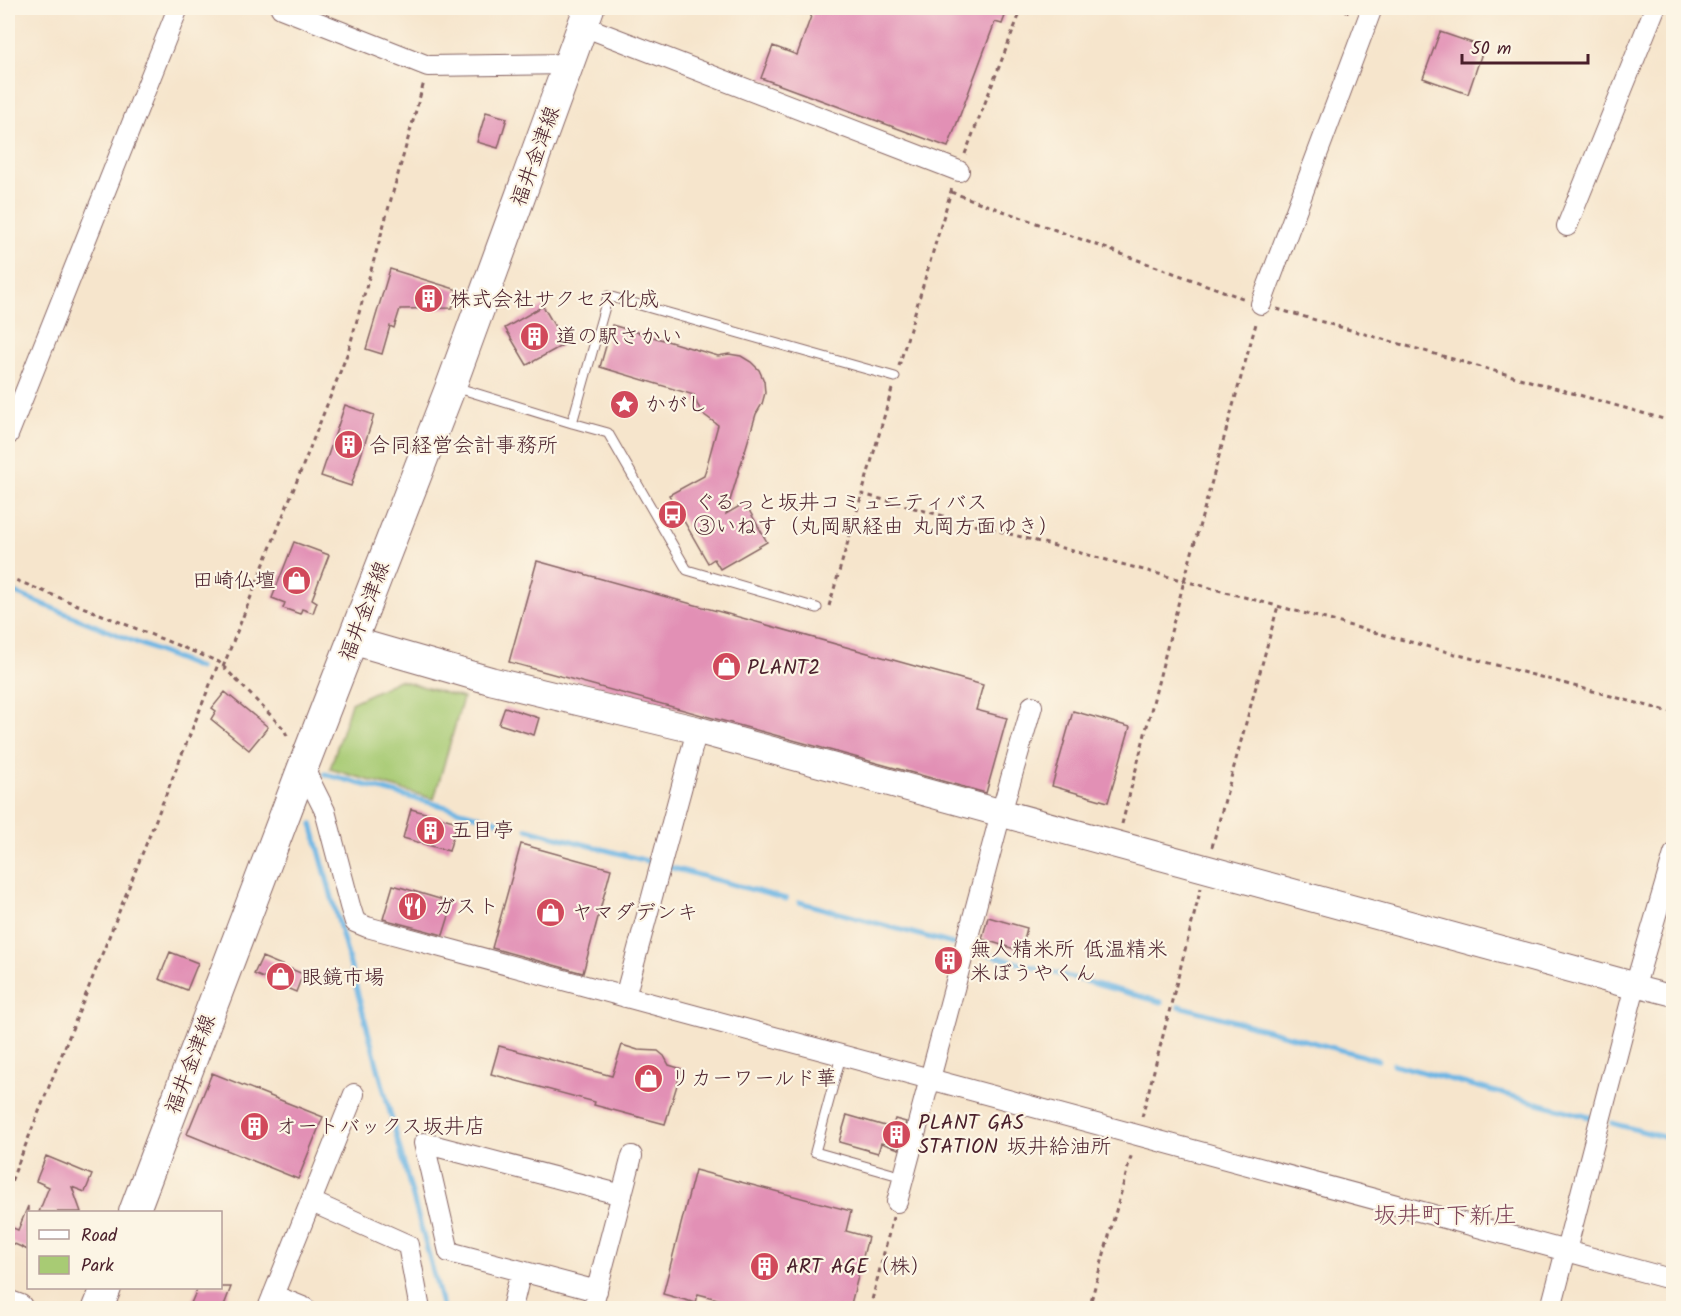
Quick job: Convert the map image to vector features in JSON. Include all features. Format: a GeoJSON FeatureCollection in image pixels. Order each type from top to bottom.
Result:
{"type":"FeatureCollection","features":[{"type":"Feature","properties":{"kind":"main road","name":"福井金津線"},"geometry":{"type":"LineString","coordinates":[[134,1211],[451,386],[586,17]]}},
{"type":"Feature","properties":{"kind":"main road"},"geometry":{"type":"LineString","coordinates":[[98,1308],[105,1289]]}},
{"type":"Feature","properties":{"kind":"street"},"geometry":{"type":"LineString","coordinates":[[8,435],[178,8]]}},
{"type":"Feature","properties":{"kind":"street"},"geometry":{"type":"LineString","coordinates":[[281,8],[428,66],[569,64]]}},
{"type":"Feature","properties":{"kind":"street"},"geometry":{"type":"LineString","coordinates":[[1261,304],[1372,8]]}},
{"type":"Feature","properties":{"kind":"street"},"geometry":{"type":"LineString","coordinates":[[1567,226],[1655,8]]}},
{"type":"Feature","properties":{"kind":"street"},"geometry":{"type":"LineString","coordinates":[[586,17],[959,171]]}},
{"type":"Feature","properties":{"kind":"street"},"geometry":{"type":"LineString","coordinates":[[352,640],[492,681],[697,730],[1674,996]]}},
{"type":"Feature","properties":{"kind":"street"},"geometry":{"type":"LineString","coordinates":[[897,1202],[1001,813],[1032,706]]}},
{"type":"Feature","properties":{"kind":"street"},"geometry":{"type":"LineString","coordinates":[[625,997],[697,730]]}},
{"type":"Feature","properties":{"kind":"street"},"geometry":{"type":"LineString","coordinates":[[303,767],[325,811],[355,922],[367,927],[1674,1280]]}},
{"type":"Feature","properties":{"kind":"street"},"geometry":{"type":"LineString","coordinates":[[1551,1308],[1635,986],[1674,854]]}},
{"type":"Feature","properties":{"kind":"street"},"geometry":{"type":"LineString","coordinates":[[305,1308],[270,1302],[354,1094]]}},
{"type":"Feature","properties":{"kind":"street"},"geometry":{"type":"LineString","coordinates":[[622,1195],[424,1143],[449,1252],[521,1271],[594,1299],[622,1195],[632,1156]]}},
{"type":"Feature","properties":{"kind":"street"},"geometry":{"type":"LineString","coordinates":[[312,1202],[408,1245],[419,1304],[417,1308]]}},
{"type":"Feature","properties":{"kind":"street"},"geometry":{"type":"LineString","coordinates":[[512,1308],[521,1271]]}},
{"type":"Feature","properties":{"kind":"street"},"geometry":{"type":"LineString","coordinates":[[8,1304],[19,1308]]}},
{"type":"Feature","properties":{"kind":"lane"},"geometry":{"type":"LineString","coordinates":[[572,423],[608,296],[895,377]]}},
{"type":"Feature","properties":{"kind":"lane"},"geometry":{"type":"LineString","coordinates":[[451,386],[608,433],[687,570],[817,608]]}},
{"type":"Feature","properties":{"kind":"lane"},"geometry":{"type":"LineString","coordinates":[[841,1056],[815,1152],[903,1177]]}},
{"type":"Feature","properties":{"kind":"path"},"geometry":{"type":"LineString","coordinates":[[828,611],[951,192],[1022,8]]}},
{"type":"Feature","properties":{"kind":"path"},"geometry":{"type":"LineString","coordinates":[[223,667],[348,352],[428,66]]}},
{"type":"Feature","properties":{"kind":"path"},"geometry":{"type":"LineString","coordinates":[[951,192],[1261,304],[1674,422]]}},
{"type":"Feature","properties":{"kind":"path"},"geometry":{"type":"LineString","coordinates":[[1117,844],[1184,581],[1261,304]]}},
{"type":"Feature","properties":{"kind":"path"},"geometry":{"type":"LineString","coordinates":[[862,494],[1674,713]]}},
{"type":"Feature","properties":{"kind":"path"},"geometry":{"type":"LineString","coordinates":[[8,577],[219,662],[284,729],[303,767]]}},
{"type":"Feature","properties":{"kind":"path"},"geometry":{"type":"LineString","coordinates":[[8,1189],[219,662]]}},
{"type":"Feature","properties":{"kind":"path"},"geometry":{"type":"LineString","coordinates":[[1089,1308],[1137,1136]]}},
{"type":"Feature","properties":{"kind":"path"},"geometry":{"type":"LineString","coordinates":[[870,1308],[897,1202]]}},
{"type":"Feature","properties":{"kind":"green space"},"geometry":{"type":"Polygon","coordinates":[[[399,680],[463,698],[434,799],[330,769],[351,703],[399,680]]]}},
{"type":"Feature","properties":{"kind":"building"},"geometry":{"type":"Polygon","coordinates":[[[814,8],[1008,8],[1002,24],[995,22],[948,147],[761,78],[773,46],[797,55],[814,8]]]}},
{"type":"Feature","properties":{"kind":"building"},"geometry":{"type":"Polygon","coordinates":[[[1440,32],[1484,47],[1468,94],[1423,78],[1440,32]]]}},
{"type":"Feature","properties":{"kind":"building"},"geometry":{"type":"Polygon","coordinates":[[[486,112],[507,118],[498,148],[477,142],[486,112]]]}},
{"type":"Feature","properties":{"kind":"building"},"geometry":{"type":"Polygon","coordinates":[[[390,269],[458,290],[452,308],[400,309],[394,328],[390,326],[382,354],[366,349],[390,269]]]}},
{"type":"Feature","properties":{"kind":"building","name":"道の駅さかい"},"geometry":{"type":"Polygon","coordinates":[[[543,306],[565,344],[527,365],[505,328],[543,306]]]}},
{"type":"Feature","properties":{"kind":"building"},"geometry":{"type":"Polygon","coordinates":[[[612,325],[718,356],[729,354],[741,356],[759,370],[764,381],[765,393],[762,404],[756,414],[726,514],[745,503],[767,542],[720,569],[714,559],[708,563],[669,495],[704,476],[718,425],[703,414],[694,395],[600,367],[612,325]]]}},
{"type":"Feature","properties":{"kind":"building","name":"合同経営会計事務所"},"geometry":{"type":"Polygon","coordinates":[[[345,405],[374,415],[351,486],[321,476],[345,405]]]}},
{"type":"Feature","properties":{"kind":"building"},"geometry":{"type":"Polygon","coordinates":[[[294,542],[329,555],[312,599],[317,602],[313,613],[302,609],[300,614],[283,608],[285,603],[272,598],[294,542]]]}},
{"type":"Feature","properties":{"kind":"building","name":"PLANT2"},"geometry":{"type":"Polygon","coordinates":[[[537,561],[983,685],[976,710],[1007,718],[986,793],[509,662],[537,561]]]}},
{"type":"Feature","properties":{"kind":"building"},"geometry":{"type":"Polygon","coordinates":[[[225,692],[268,727],[249,750],[211,719],[216,711],[212,708],[225,692]]]}},
{"type":"Feature","properties":{"kind":"building"},"geometry":{"type":"Polygon","coordinates":[[[505,707],[539,718],[534,735],[499,724],[505,707]]]}},
{"type":"Feature","properties":{"kind":"building"},"geometry":{"type":"Polygon","coordinates":[[[1073,711],[1130,727],[1108,802],[1052,786],[1073,711]]]}},
{"type":"Feature","properties":{"kind":"building","name":"五目亭"},"geometry":{"type":"Polygon","coordinates":[[[411,809],[457,822],[449,851],[403,838],[411,809]]]}},
{"type":"Feature","properties":{"kind":"building","name":"ヤマダデンキ"},"geometry":{"type":"Polygon","coordinates":[[[521,844],[611,869],[583,973],[492,948],[521,844]]]}},
{"type":"Feature","properties":{"kind":"building"},"geometry":{"type":"Polygon","coordinates":[[[393,885],[453,903],[443,935],[383,919],[393,885]]]}},
{"type":"Feature","properties":{"kind":"building"},"geometry":{"type":"Polygon","coordinates":[[[988,917],[1027,928],[1021,951],[982,939],[988,917]]]}},
{"type":"Feature","properties":{"kind":"building"},"geometry":{"type":"Polygon","coordinates":[[[170,952],[198,963],[187,990],[159,979],[170,952]]]}},
{"type":"Feature","properties":{"kind":"building"},"geometry":{"type":"Polygon","coordinates":[[[262,957],[303,974],[296,992],[254,974],[262,957]]]}},
{"type":"Feature","properties":{"kind":"building"},"geometry":{"type":"Polygon","coordinates":[[[622,1045],[638,1050],[658,1051],[669,1065],[682,1069],[665,1124],[594,1105],[595,1102],[491,1074],[499,1046],[612,1076],[622,1045]]]}},
{"type":"Feature","properties":{"kind":"building","name":"オートバックス坂井店"},"geometry":{"type":"Polygon","coordinates":[[[212,1073],[323,1117],[298,1179],[187,1134],[212,1073]]]}},
{"type":"Feature","properties":{"kind":"building"},"geometry":{"type":"Polygon","coordinates":[[[847,1115],[892,1128],[895,1119],[906,1122],[899,1149],[881,1143],[878,1153],[839,1142],[847,1115]]]}},
{"type":"Feature","properties":{"kind":"building"},"geometry":{"type":"Polygon","coordinates":[[[46,1156],[92,1175],[85,1192],[72,1187],[81,1211],[39,1211],[49,1187],[36,1181],[46,1156]]]}},
{"type":"Feature","properties":{"kind":"building","name":"ART AGE（株）"},"geometry":{"type":"Polygon","coordinates":[[[695,1170],[851,1211],[846,1231],[868,1237],[850,1308],[752,1308],[698,1294],[696,1303],[663,1294],[695,1170]]]}},
{"type":"Feature","properties":{"kind":"building"},"geometry":{"type":"Polygon","coordinates":[[[28,1206],[27,1250],[8,1241],[8,1226],[18,1230],[28,1206]]]}},
{"type":"Feature","properties":{"kind":"building"},"geometry":{"type":"Polygon","coordinates":[[[231,1287],[223,1308],[189,1308],[197,1289],[231,1287]]]}},
{"type":"Feature","properties":{"kind":"waterway"},"geometry":{"type":"LineString","coordinates":[[8,590],[199,668]]}},
{"type":"Feature","properties":{"kind":"waterway"},"geometry":{"type":"LineString","coordinates":[[325,774],[512,825]]}},
{"type":"Feature","properties":{"kind":"waterway"},"geometry":{"type":"LineString","coordinates":[[312,824],[443,1308]]}},
{"type":"Feature","properties":{"kind":"waterway"},"geometry":{"type":"LineString","coordinates":[[527,829],[651,862]]}},
{"type":"Feature","properties":{"kind":"waterway"},"geometry":{"type":"LineString","coordinates":[[669,867],[786,899]]}},
{"type":"Feature","properties":{"kind":"waterway"},"geometry":{"type":"LineString","coordinates":[[799,902],[953,944]]}},
{"type":"Feature","properties":{"kind":"waterway"},"geometry":{"type":"LineString","coordinates":[[975,951],[1161,1002]]}},
{"type":"Feature","properties":{"kind":"waterway"},"geometry":{"type":"LineString","coordinates":[[1179,1006],[1378,1060]]}},
{"type":"Feature","properties":{"kind":"waterway"},"geometry":{"type":"LineString","coordinates":[[1393,1064],[1593,1118]]}},
{"type":"Feature","properties":{"kind":"waterway"},"geometry":{"type":"LineString","coordinates":[[1612,1123],[1674,1140]]}},
{"type":"Feature","properties":{"kind":"place","name":"株式会社サクセス化成"},"geometry":{"type":"Point","coordinates":[429,299]}},
{"type":"Feature","properties":{"kind":"place","name":"道の駅さかい"},"geometry":{"type":"Point","coordinates":[535,336]}},
{"type":"Feature","properties":{"kind":"place","name":"かがし"},"geometry":{"type":"Point","coordinates":[624,404]}},
{"type":"Feature","properties":{"kind":"place","name":"合同経営会計事務所"},"geometry":{"type":"Point","coordinates":[348,445]}},
{"type":"Feature","properties":{"kind":"place","name":"ぐるっと坂井コミュニティバス ③いねす（丸岡駅経由 丸岡方面ゆき）"},"geometry":{"type":"Point","coordinates":[673,514]}},
{"type":"Feature","properties":{"kind":"place","name":"田崎仏壇"},"geometry":{"type":"Point","coordinates":[297,580]}},
{"type":"Feature","properties":{"kind":"place","name":"PLANT2"},"geometry":{"type":"Point","coordinates":[726,667]}},
{"type":"Feature","properties":{"kind":"place","name":"五目亭"},"geometry":{"type":"Point","coordinates":[430,830]}},
{"type":"Feature","properties":{"kind":"place","name":"ガスト"},"geometry":{"type":"Point","coordinates":[413,906]}},
{"type":"Feature","properties":{"kind":"place","name":"ヤマダデンキ"},"geometry":{"type":"Point","coordinates":[551,912]}},
{"type":"Feature","properties":{"kind":"place","name":"無人精米所 低温精米 米ぼうやくん"},"geometry":{"type":"Point","coordinates":[949,961]}},
{"type":"Feature","properties":{"kind":"place","name":"眼鏡市場"},"geometry":{"type":"Point","coordinates":[280,977]}},
{"type":"Feature","properties":{"kind":"place","name":"リカーワールド華"},"geometry":{"type":"Point","coordinates":[649,1078]}},
{"type":"Feature","properties":{"kind":"place","name":"オートバックス坂井店"},"geometry":{"type":"Point","coordinates":[255,1126]}},
{"type":"Feature","properties":{"kind":"place","name":"PLANT GAS STATION 坂井給油所"},"geometry":{"type":"Point","coordinates":[897,1134]}},
{"type":"Feature","properties":{"kind":"place","name":"ART AGE（株）"},"geometry":{"type":"Point","coordinates":[765,1266]}},
{"type":"Feature","properties":{"kind":"district","name":"坂井町下新庄"},"geometry":{"type":"Point","coordinates":[1445,1215]}}]}
